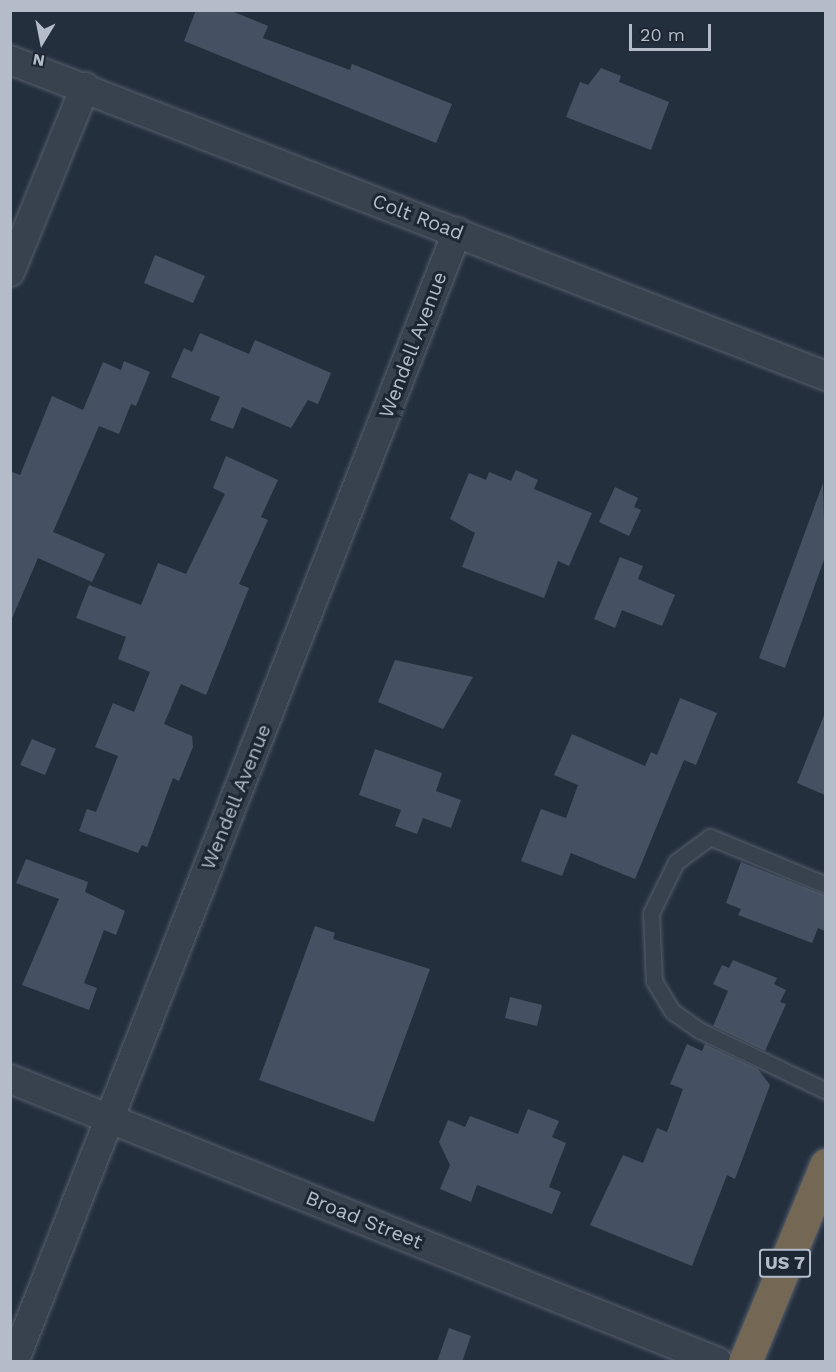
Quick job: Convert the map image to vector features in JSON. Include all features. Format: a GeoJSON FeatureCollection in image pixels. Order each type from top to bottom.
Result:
{"type":"FeatureCollection","features":[{"type":"Feature","properties":{"kind":"highway","name":"US 7"},"geometry":{"type":"LineString","coordinates":[[745,1362],[825,1165]]}},
{"type":"Feature","properties":{"kind":"street","name":"Colt Road"},"geometry":{"type":"LineString","coordinates":[[10,60],[85,87],[825,376]]}},
{"type":"Feature","properties":{"kind":"street"},"geometry":{"type":"LineString","coordinates":[[10,272],[85,87]]}},
{"type":"Feature","properties":{"kind":"street","name":"Wendell Avenue"},"geometry":{"type":"LineString","coordinates":[[14,1362],[457,232]]}},
{"type":"Feature","properties":{"kind":"street","name":"Broad Street"},"geometry":{"type":"LineString","coordinates":[[10,1079],[718,1362]]}},
{"type":"Feature","properties":{"kind":"lane"},"geometry":{"type":"LineString","coordinates":[[825,885],[710,837],[676,862],[651,914],[654,981],[672,1011],[701,1031],[825,1091]]}},
{"type":"Feature","properties":{"kind":"building"},"geometry":{"type":"Polygon","coordinates":[[[196,10],[229,10],[268,26],[263,38],[350,70],[352,64],[452,104],[436,143],[184,41],[196,10]]]}},
{"type":"Feature","properties":{"kind":"building"},"geometry":{"type":"Polygon","coordinates":[[[601,68],[621,76],[619,82],[669,102],[651,150],[566,117],[580,82],[588,85],[601,68]]]}},
{"type":"Feature","properties":{"kind":"building"},"geometry":{"type":"Polygon","coordinates":[[[155,255],[205,276],[193,303],[144,283],[155,255]]]}},
{"type":"Feature","properties":{"kind":"building"},"geometry":{"type":"Polygon","coordinates":[[[200,333],[249,354],[255,340],[331,373],[318,404],[308,400],[291,428],[242,407],[233,429],[210,420],[220,397],[171,377],[184,348],[192,352],[200,333]]]}},
{"type":"Feature","properties":{"kind":"building"},"geometry":{"type":"Polygon","coordinates":[[[124,361],[150,372],[136,406],[131,404],[119,434],[99,426],[53,532],[105,554],[92,582],[38,558],[10,623],[10,471],[20,475],[52,396],[83,410],[103,362],[121,370],[124,361]]]}},
{"type":"Feature","properties":{"kind":"building"},"geometry":{"type":"Polygon","coordinates":[[[226,456],[278,480],[261,517],[268,520],[239,584],[249,588],[206,695],[181,684],[164,724],[192,736],[193,747],[179,781],[173,778],[147,847],[142,845],[138,853],[79,831],[87,809],[96,812],[118,756],[95,747],[113,703],[134,712],[150,672],[118,659],[126,637],[76,618],[89,585],[141,605],[158,563],[186,574],[225,494],[213,488],[226,456]]]}},
{"type":"Feature","properties":{"kind":"building"},"geometry":{"type":"Polygon","coordinates":[[[516,470],[538,480],[534,489],[592,513],[569,566],[558,561],[544,598],[462,567],[475,533],[450,519],[469,473],[486,480],[489,472],[511,481],[516,470]]]}},
{"type":"Feature","properties":{"kind":"building"},"geometry":{"type":"Polygon","coordinates":[[[823,483],[825,557],[785,668],[759,658],[823,483]]]}},
{"type":"Feature","properties":{"kind":"building"},"geometry":{"type":"Polygon","coordinates":[[[615,487],[638,498],[634,507],[641,510],[629,536],[599,522],[615,487]]]}},
{"type":"Feature","properties":{"kind":"building"},"geometry":{"type":"Polygon","coordinates":[[[620,557],[643,566],[638,579],[675,595],[662,626],[622,610],[615,628],[594,619],[620,557]]]}},
{"type":"Feature","properties":{"kind":"building"},"geometry":{"type":"Polygon","coordinates":[[[395,660],[473,677],[443,729],[378,702],[395,660]]]}},
{"type":"Feature","properties":{"kind":"building"},"geometry":{"type":"Polygon","coordinates":[[[680,698],[717,713],[696,765],[684,760],[635,879],[571,853],[562,876],[521,861],[541,809],[566,818],[578,785],[554,775],[572,734],[645,766],[651,752],[657,755],[680,698]]]}},
{"type":"Feature","properties":{"kind":"building"},"geometry":{"type":"Polygon","coordinates":[[[825,713],[825,795],[797,783],[825,713]]]}},
{"type":"Feature","properties":{"kind":"building"},"geometry":{"type":"Polygon","coordinates":[[[32,739],[56,749],[45,775],[20,765],[32,739]]]}},
{"type":"Feature","properties":{"kind":"building"},"geometry":{"type":"Polygon","coordinates":[[[375,749],[442,773],[436,791],[461,800],[451,828],[423,818],[417,834],[395,826],[401,810],[359,795],[375,749]]]}},
{"type":"Feature","properties":{"kind":"building"},"geometry":{"type":"Polygon","coordinates":[[[26,859],[88,882],[85,892],[125,911],[116,935],[104,930],[84,983],[97,988],[89,1010],[22,985],[59,899],[16,883],[26,859]]]}},
{"type":"Feature","properties":{"kind":"building"},"geometry":{"type":"Polygon","coordinates":[[[741,862],[825,895],[825,931],[818,928],[812,943],[738,915],[741,909],[726,903],[741,862]]]}},
{"type":"Feature","properties":{"kind":"building"},"geometry":{"type":"Polygon","coordinates":[[[315,926],[335,933],[333,939],[430,969],[374,1122],[259,1080],[315,926]]]}},
{"type":"Feature","properties":{"kind":"building"},"geometry":{"type":"Polygon","coordinates":[[[733,960],[777,978],[774,984],[786,990],[780,1002],[786,1004],[765,1051],[713,1026],[728,991],[713,984],[722,965],[729,968],[733,960]]]}},
{"type":"Feature","properties":{"kind":"building"},"geometry":{"type":"Polygon","coordinates":[[[510,997],[542,1005],[537,1026],[505,1018],[510,997]]]}},
{"type":"Feature","properties":{"kind":"building"},"geometry":{"type":"Polygon","coordinates":[[[687,1044],[702,1051],[705,1044],[758,1069],[770,1085],[735,1179],[727,1175],[692,1266],[590,1225],[623,1155],[643,1163],[657,1128],[667,1132],[683,1089],[670,1084],[687,1044]]]}},
{"type":"Feature","properties":{"kind":"building"},"geometry":{"type":"Polygon","coordinates":[[[528,1109],[559,1121],[552,1137],[566,1143],[549,1187],[561,1192],[552,1214],[477,1185],[471,1202],[440,1189],[450,1165],[439,1142],[448,1120],[465,1127],[470,1116],[518,1134],[528,1109]]]}},
{"type":"Feature","properties":{"kind":"building"},"geometry":{"type":"Polygon","coordinates":[[[449,1328],[471,1336],[462,1362],[437,1362],[449,1328]]]}}]}
